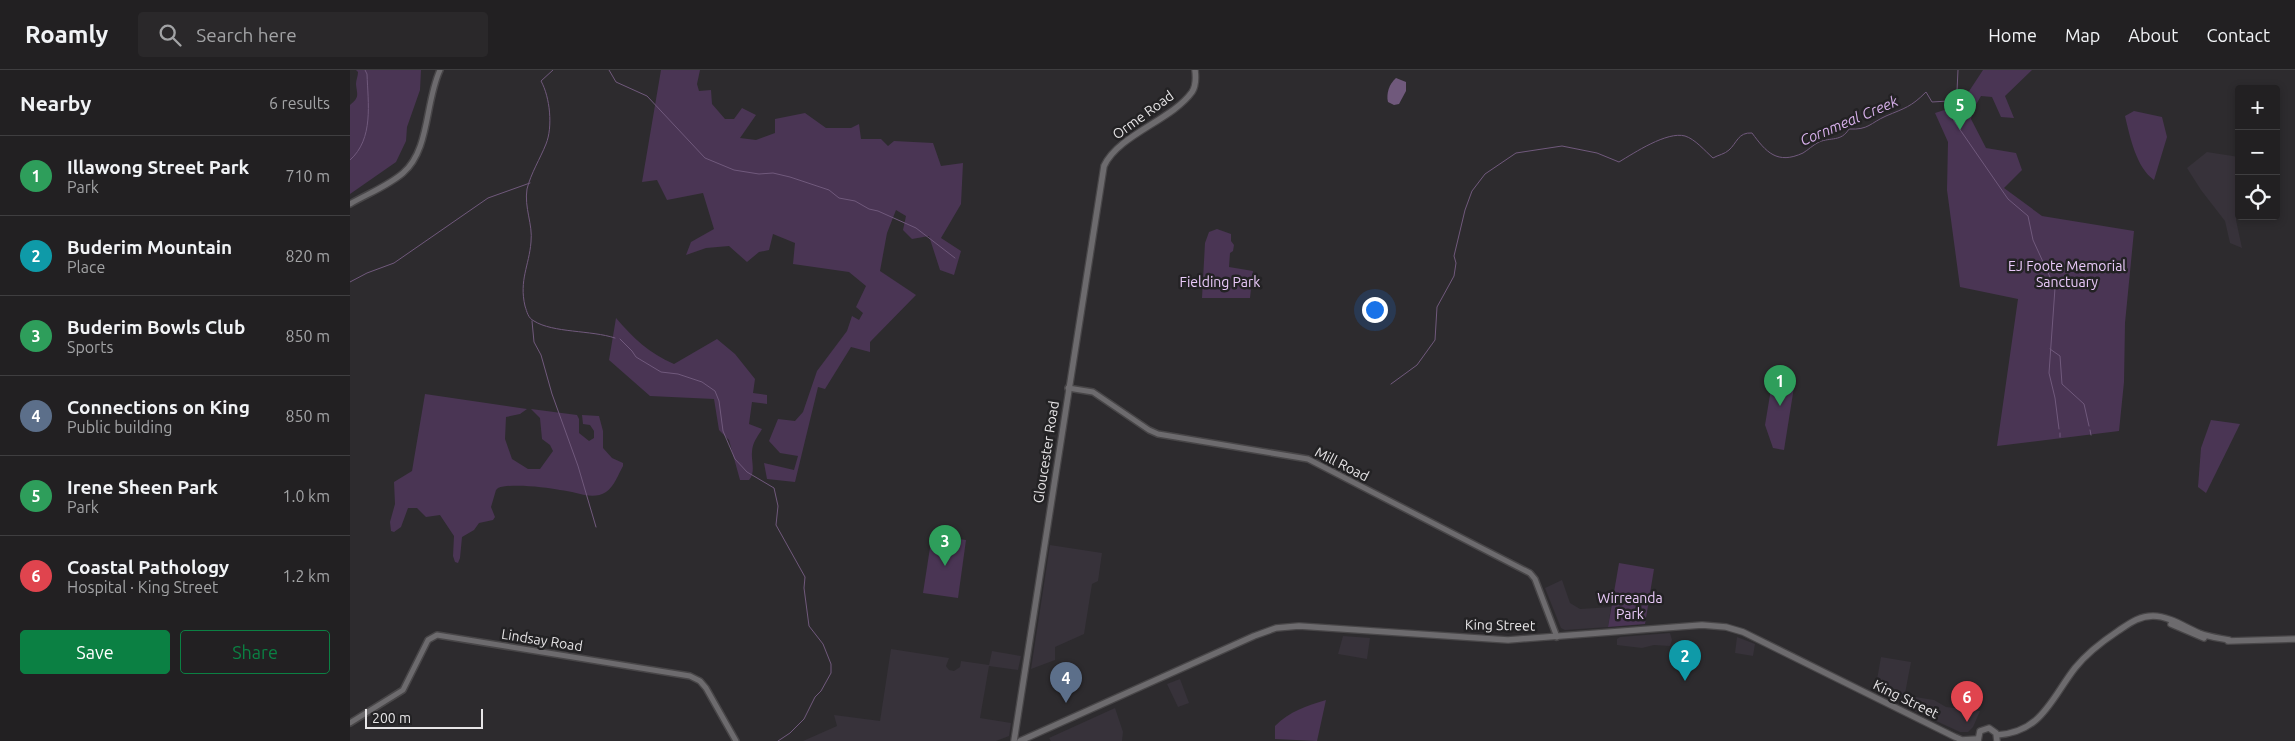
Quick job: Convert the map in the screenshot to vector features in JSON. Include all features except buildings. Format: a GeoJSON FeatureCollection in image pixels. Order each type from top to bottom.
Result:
{"type":"FeatureCollection","features":[{"type":"Feature","properties":{"kind":"main road","name":"Orme Road"},"geometry":{"type":"LineString","coordinates":[[1104,166],[1114,152],[1187,98],[1196,83],[1195,70]]}},
{"type":"Feature","properties":{"kind":"main road","name":"Gloucester Road"},"geometry":{"type":"LineString","coordinates":[[1014,741],[1104,166]]}},
{"type":"Feature","properties":{"kind":"main road"},"geometry":{"type":"LineString","coordinates":[[1978,740],[1980,731],[1986,728],[1994,730],[1997,738],[2012,734],[2037,720],[2048,708],[2077,665],[2097,647],[2139,617],[2156,616],[2171,620],[2201,633],[2229,640],[2295,641]]}},
{"type":"Feature","properties":{"kind":"main road","name":"King Street"},"geometry":{"type":"LineString","coordinates":[[1020,741],[1254,636],[1276,628],[1299,626],[1508,640],[1702,626],[1732,628],[1955,737],[1962,740],[1978,740]]}},
{"type":"Feature","properties":{"kind":"street"},"geometry":{"type":"LineString","coordinates":[[350,204],[396,178],[414,160],[423,138],[431,93],[440,70]]}},
{"type":"Feature","properties":{"kind":"street","name":"Mill Road"},"geometry":{"type":"LineString","coordinates":[[1068,388],[1093,392],[1149,430],[1158,434],[1308,459],[1530,573],[1535,579],[1557,637]]}},
{"type":"Feature","properties":{"kind":"street","name":"Lindsay Road"},"geometry":{"type":"LineString","coordinates":[[350,723],[403,690],[428,640],[438,635],[690,676],[700,681],[706,688],[736,741]]}},
{"type":"Feature","properties":{"kind":"shaded area"},"geometry":{"type":"Polygon","coordinates":[[[1396,78],[1406,82],[1406,91],[1399,104],[1394,105],[1388,102],[1387,96],[1390,86],[1396,78]]]}},
{"type":"Feature","properties":{"kind":"shaded area"},"geometry":{"type":"Polygon","coordinates":[[[2207,152],[2235,156],[2235,220],[2242,248],[2230,243],[2225,221],[2187,168],[2207,152]]]}},
{"type":"Feature","properties":{"kind":"shaded area"},"geometry":{"type":"Polygon","coordinates":[[[1050,545],[1102,553],[1098,581],[1092,584],[1084,634],[1055,647],[1055,660],[1031,669],[1050,545]]]}},
{"type":"Feature","properties":{"kind":"shaded area"},"geometry":{"type":"Polygon","coordinates":[[[1562,580],[1570,603],[1580,609],[1611,607],[1608,627],[1565,630],[1561,628],[1545,588],[1562,580]]]}},
{"type":"Feature","properties":{"kind":"shaded area"},"geometry":{"type":"Polygon","coordinates":[[[1670,633],[1672,640],[1670,646],[1654,645],[1642,648],[1617,645],[1617,639],[1620,637],[1670,633]]]}},
{"type":"Feature","properties":{"kind":"shaded area"},"geometry":{"type":"Polygon","coordinates":[[[1343,636],[1370,638],[1367,659],[1338,654],[1343,636]]]}},
{"type":"Feature","properties":{"kind":"shaded area"},"geometry":{"type":"Polygon","coordinates":[[[1737,637],[1755,644],[1753,656],[1735,653],[1737,637]]]}},
{"type":"Feature","properties":{"kind":"shaded area"},"geometry":{"type":"Polygon","coordinates":[[[891,649],[949,658],[946,666],[949,670],[954,671],[960,667],[961,661],[989,665],[992,651],[1021,656],[1018,670],[989,666],[980,718],[1011,723],[1009,736],[996,741],[803,741],[837,726],[834,715],[880,721],[891,649]]]}},
{"type":"Feature","properties":{"kind":"shaded area"},"geometry":{"type":"Polygon","coordinates":[[[1881,657],[1911,662],[1903,704],[1875,691],[1881,657]]]}},
{"type":"Feature","properties":{"kind":"shaded area"},"geometry":{"type":"Polygon","coordinates":[[[1180,679],[1189,703],[1178,707],[1167,684],[1180,679]]]}},
{"type":"Feature","properties":{"kind":"shaded area"},"geometry":{"type":"Polygon","coordinates":[[[1909,696],[1934,700],[1946,707],[1980,711],[1973,727],[1968,732],[1960,732],[1908,708],[1909,696]]]}},
{"type":"Feature","properties":{"kind":"shaded area"},"geometry":{"type":"Polygon","coordinates":[[[1115,708],[1123,732],[1122,741],[1051,741],[1049,738],[1115,708]]]}},
{"type":"Feature","properties":{"kind":"green space"},"geometry":{"type":"Polygon","coordinates":[[[356,70],[421,70],[420,90],[407,127],[406,141],[396,162],[350,194],[350,105],[357,96],[358,72],[356,70]]]}},
{"type":"Feature","properties":{"kind":"green space"},"geometry":{"type":"Polygon","coordinates":[[[661,70],[700,70],[697,84],[699,91],[711,90],[712,104],[725,119],[734,119],[742,108],[756,115],[740,138],[756,140],[775,133],[775,119],[805,113],[826,128],[851,128],[859,124],[861,139],[881,139],[888,146],[894,141],[933,143],[941,166],[963,163],[961,204],[941,238],[961,251],[954,275],[940,270],[929,236],[912,239],[903,230],[906,216],[896,210],[887,233],[880,271],[916,295],[870,342],[870,352],[851,347],[825,389],[818,387],[795,482],[767,479],[764,463],[794,470],[798,456],[780,453],[769,441],[778,419],[795,421],[803,412],[817,371],[847,331],[852,316],[859,320],[863,313],[856,307],[866,286],[849,272],[793,264],[795,243],[773,234],[769,250],[759,252],[747,262],[729,246],[706,248],[686,255],[691,242],[714,229],[703,193],[667,200],[657,180],[642,182],[661,70]]]}},
{"type":"Feature","properties":{"kind":"green space","name":"EJ Foote Memorial Sanctuary"},"geometry":{"type":"Polygon","coordinates":[[[1983,70],[2032,70],[2005,96],[2014,118],[2001,117],[1992,97],[1981,96],[1974,108],[1971,119],[1986,148],[2016,153],[2022,170],[2004,188],[2042,216],[2134,231],[2125,323],[2124,382],[2119,431],[1997,446],[2018,299],[1960,287],[1947,190],[1948,142],[1935,113],[1960,105],[1983,70]]]}},
{"type":"Feature","properties":{"kind":"green space"},"geometry":{"type":"Polygon","coordinates":[[[2134,111],[2162,117],[2167,137],[2154,180],[2138,160],[2132,142],[2125,116],[2134,111]]]}},
{"type":"Feature","properties":{"kind":"green space","name":"Fielding Park"},"geometry":{"type":"Polygon","coordinates":[[[1217,229],[1231,234],[1231,241],[1234,245],[1233,251],[1230,253],[1229,267],[1253,271],[1250,298],[1202,298],[1205,243],[1209,232],[1217,229]]]}},
{"type":"Feature","properties":{"kind":"green space"},"geometry":{"type":"Polygon","coordinates":[[[616,318],[642,344],[674,364],[717,339],[735,354],[755,379],[753,393],[767,395],[767,404],[752,402],[749,424],[762,429],[753,446],[753,470],[749,480],[740,480],[729,440],[719,430],[714,399],[650,396],[609,360],[616,318]]]}},
{"type":"Feature","properties":{"kind":"green space"},"geometry":{"type":"Polygon","coordinates":[[[1772,383],[1794,387],[1784,450],[1773,448],[1765,425],[1772,383]]]}},
{"type":"Feature","properties":{"kind":"green space"},"geometry":{"type":"Polygon","coordinates":[[[425,394],[527,409],[520,414],[506,417],[505,439],[512,459],[528,469],[540,469],[553,451],[550,445],[542,439],[540,418],[531,409],[577,415],[579,419],[579,433],[589,441],[594,438],[594,431],[590,425],[583,424],[582,415],[599,416],[603,431],[603,448],[612,458],[623,463],[623,466],[609,490],[601,495],[589,496],[529,486],[498,488],[491,507],[495,517],[493,520],[479,523],[474,530],[462,537],[460,558],[458,563],[455,562],[453,556],[454,536],[440,515],[426,517],[417,508],[408,508],[401,527],[394,532],[391,531],[390,522],[395,504],[394,482],[412,471],[425,394]]]}},
{"type":"Feature","properties":{"kind":"green space"},"geometry":{"type":"Polygon","coordinates":[[[2211,420],[2240,424],[2206,493],[2198,487],[2201,448],[2211,420]]]}},
{"type":"Feature","properties":{"kind":"green space"},"geometry":{"type":"Polygon","coordinates":[[[932,535],[966,540],[958,598],[923,593],[932,535]]]}},
{"type":"Feature","properties":{"kind":"green space","name":"Wirreanda Park"},"geometry":{"type":"Polygon","coordinates":[[[1619,563],[1654,569],[1645,624],[1608,627],[1619,563]]]}},
{"type":"Feature","properties":{"kind":"green space"},"geometry":{"type":"Polygon","coordinates":[[[1326,700],[1317,741],[1275,739],[1275,726],[1286,716],[1326,700]]]}},
{"type":"Feature","properties":{"kind":"waterway"},"geometry":{"type":"LineString","coordinates":[[350,160],[363,142],[368,120],[367,74],[365,70]]}},
{"type":"Feature","properties":{"kind":"waterway"},"geometry":{"type":"LineString","coordinates":[[553,70],[541,81],[547,95],[550,112],[548,137],[531,177],[526,196],[531,235],[523,288],[525,306],[530,318],[542,325],[615,338]]}},
{"type":"Feature","properties":{"kind":"waterway"},"geometry":{"type":"LineString","coordinates":[[609,70],[616,82],[647,96],[705,158],[734,170],[759,174],[773,173],[829,190],[839,198],[855,201],[869,209],[878,211],[916,228],[955,258]]}},
{"type":"Feature","properties":{"kind":"waterway","name":"Cornmeal Creek"},"geometry":{"type":"LineString","coordinates":[[1391,384],[1417,365],[1435,340],[1437,307],[1454,276],[1456,263],[1454,256],[1465,210],[1472,191],[1485,174],[1516,153],[1562,146],[1597,153],[1619,162],[1642,148],[1678,135],[1692,140],[1713,158],[1727,151],[1744,134],[1752,133],[1767,151],[1773,155],[1786,158],[1803,153],[1819,142],[1843,136],[1849,129],[1869,126],[1908,107],[1926,92],[1932,102],[1948,101],[1957,91],[1958,70]]}},
{"type":"Feature","properties":{"kind":"waterway"},"geometry":{"type":"LineString","coordinates":[[1948,101],[1954,121],[2008,199],[2028,216],[2033,240],[2055,288],[2049,373],[2055,398],[2059,429]]}},
{"type":"Feature","properties":{"kind":"waterway"},"geometry":{"type":"LineString","coordinates":[[350,282],[367,273],[394,263],[488,198],[530,183]]}},
{"type":"Feature","properties":{"kind":"waterway"},"geometry":{"type":"LineString","coordinates":[[532,321],[534,342],[541,355],[596,527]]}},
{"type":"Feature","properties":{"kind":"waterway"},"geometry":{"type":"LineString","coordinates":[[620,339],[636,357],[661,372],[678,374],[702,382],[715,391],[719,401],[723,431],[735,459],[747,472],[774,488],[778,506],[776,525],[805,577],[804,588],[809,626],[823,644],[831,664],[831,673],[821,691],[815,697],[804,719],[790,733],[778,741]]}},
{"type":"Feature","properties":{"kind":"waterway"},"geometry":{"type":"LineString","coordinates":[[2050,349],[2060,356],[2062,384],[2084,404],[2089,426]]}},
{"type":"Feature","properties":{"kind":"waterway"},"geometry":{"type":"LineString","coordinates":[[2090,430],[2091,435]]}},
{"type":"Feature","properties":{"kind":"place","name":"Irene Sheen Park"},"geometry":{"type":"Point","coordinates":[1960,130]}},
{"type":"Feature","properties":{"kind":"place","name":"Illawong Street Park"},"geometry":{"type":"Point","coordinates":[1780,406]}},
{"type":"Feature","properties":{"kind":"place","name":"Buderim Bowls Club"},"geometry":{"type":"Point","coordinates":[945,566]}},
{"type":"Feature","properties":{"kind":"place","name":"Buderim Mountain"},"geometry":{"type":"Point","coordinates":[1685,681]}},
{"type":"Feature","properties":{"kind":"place","name":"Connections on King"},"geometry":{"type":"Point","coordinates":[1066,703]}},
{"type":"Feature","properties":{"kind":"place","name":"Coastal Pathology"},"geometry":{"type":"Point","coordinates":[1967,722]}}]}
